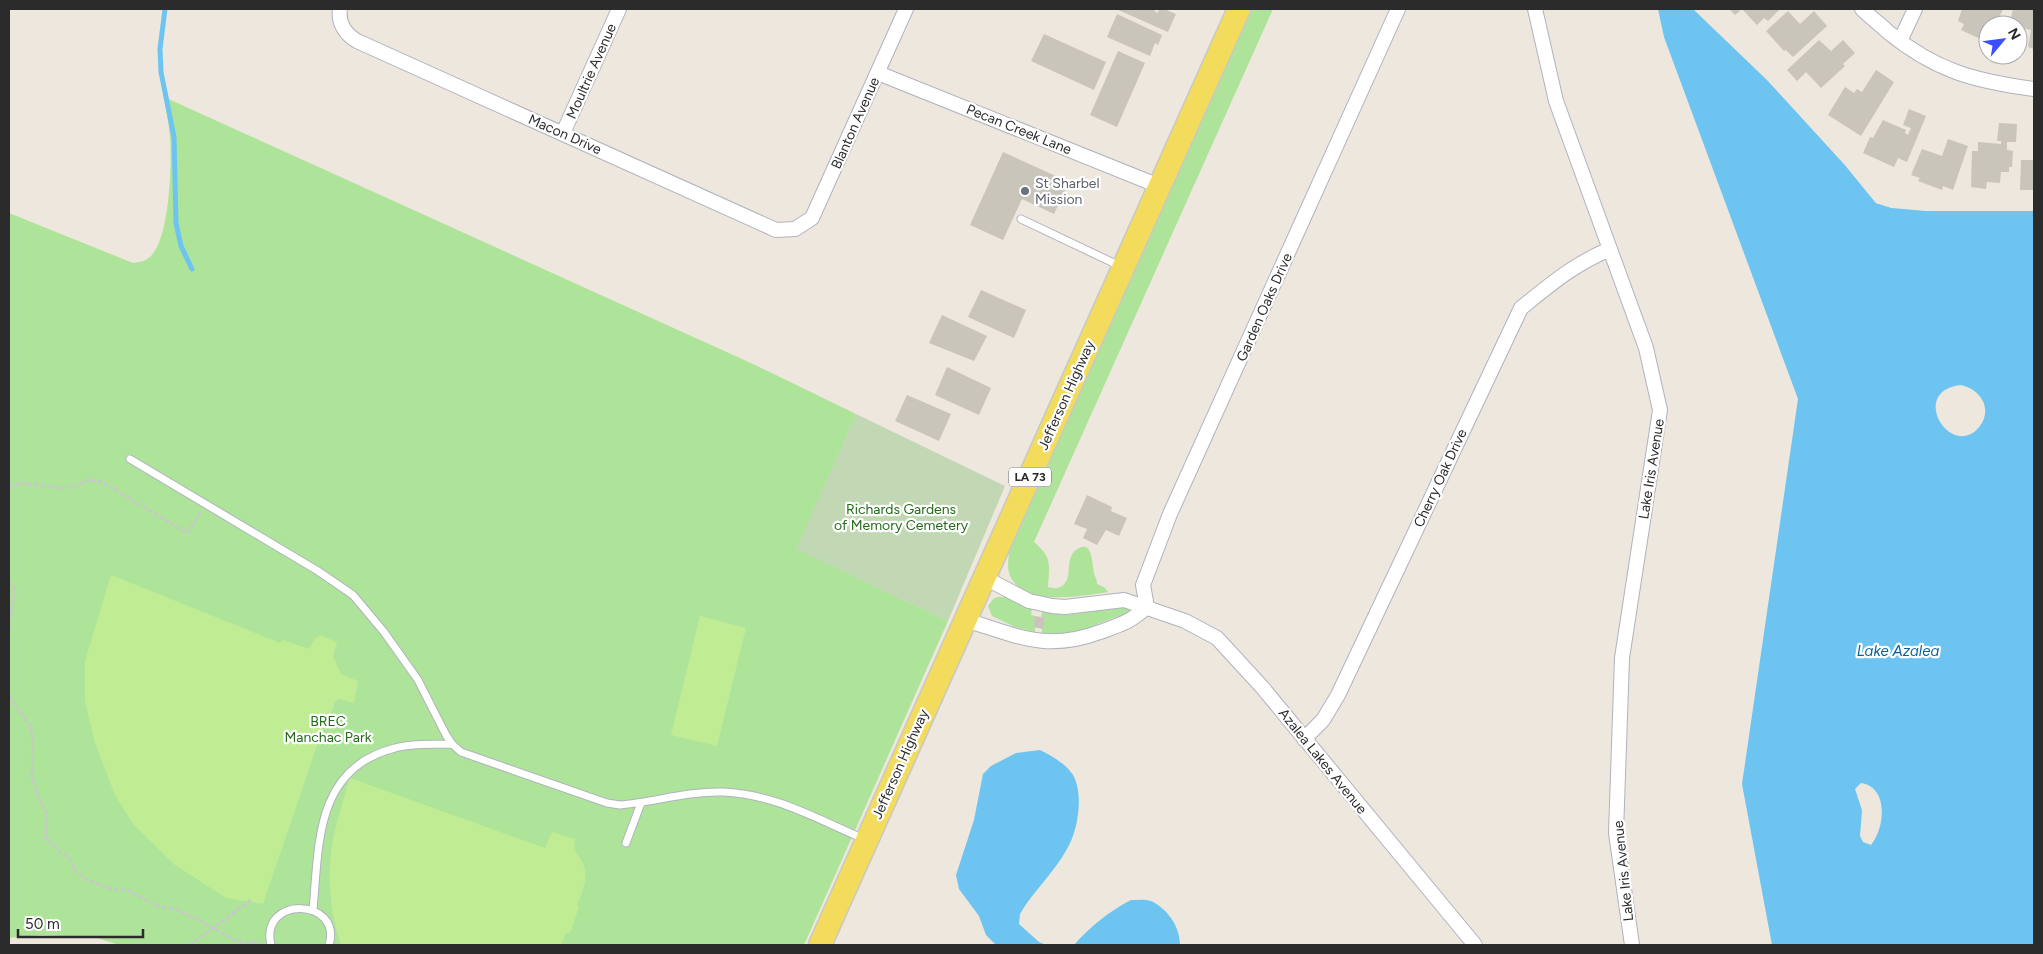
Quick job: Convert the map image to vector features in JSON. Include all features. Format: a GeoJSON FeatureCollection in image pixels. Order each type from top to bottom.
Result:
{"type":"FeatureCollection","features":[{"type":"Feature","properties":{"kind":"main road","name":"Jefferson Highway"},"geometry":{"type":"LineString","coordinates":[[820,945],[1239,9]]}},
{"type":"Feature","properties":{"kind":"street","name":"Macon Drive"},"geometry":{"type":"LineString","coordinates":[[340,9],[341,24],[348,35],[357,41],[776,230],[795,229]]}},
{"type":"Feature","properties":{"kind":"street","name":"Moultrie Avenue"},"geometry":{"type":"LineString","coordinates":[[563,133],[619,9]]}},
{"type":"Feature","properties":{"kind":"street","name":"Blanton Avenue"},"geometry":{"type":"LineString","coordinates":[[795,229],[812,218],[906,9]]}},
{"type":"Feature","properties":{"kind":"street","name":"Garden Oaks Drive"},"geometry":{"type":"LineString","coordinates":[[1148,607],[1142,586],[1170,514],[1398,9]]}},
{"type":"Feature","properties":{"kind":"street","name":"Lake Iris Avenue"},"geometry":{"type":"LineString","coordinates":[[1535,9],[1556,101],[1646,348],[1660,410],[1622,658],[1616,832],[1632,945]]}},
{"type":"Feature","properties":{"kind":"street"},"geometry":{"type":"LineString","coordinates":[[1862,9],[1921,56],[1954,73],[1990,83],[2034,89]]}},
{"type":"Feature","properties":{"kind":"street"},"geometry":{"type":"LineString","coordinates":[[1900,41],[1915,9]]}},
{"type":"Feature","properties":{"kind":"street","name":"Pecan Creek Lane"},"geometry":{"type":"LineString","coordinates":[[878,73],[1159,186]]}},
{"type":"Feature","properties":{"kind":"street","name":"Cherry Oak Drive"},"geometry":{"type":"LineString","coordinates":[[1304,739],[1328,712],[1342,687],[1521,308],[1586,260],[1610,249]]}},
{"type":"Feature","properties":{"kind":"street","name":"Azalea Lakes Avenue"},"geometry":{"type":"LineString","coordinates":[[985,578],[1029,601],[1052,606],[1065,607],[1124,600],[1185,621],[1217,638],[1262,687],[1475,945]]}},
{"type":"Feature","properties":{"kind":"street"},"geometry":{"type":"LineString","coordinates":[[966,620],[1025,639],[1038,642],[1059,642],[1084,638],[1130,621],[1148,607]]}},
{"type":"Feature","properties":{"kind":"lane"},"geometry":{"type":"LineString","coordinates":[[1021,219],[1123,268]]}},
{"type":"Feature","properties":{"kind":"lane"},"geometry":{"type":"LineString","coordinates":[[130,459],[318,571],[353,596],[384,632],[418,680],[452,744],[461,752],[607,803],[620,805],[712,792],[758,796],[790,805],[866,840]]}},
{"type":"Feature","properties":{"kind":"lane"},"geometry":{"type":"LineString","coordinates":[[313,910],[323,823],[331,796],[344,776],[366,759],[395,748],[452,744]]}},
{"type":"Feature","properties":{"kind":"lane"},"geometry":{"type":"LineString","coordinates":[[626,843],[641,803]]}},
{"type":"Feature","properties":{"kind":"lane"},"geometry":{"type":"LineString","coordinates":[[270,942],[271,930],[275,920],[282,913],[292,908],[302,908],[313,910],[321,915],[327,923],[330,932],[329,945]]}},
{"type":"Feature","properties":{"kind":"path"},"geometry":{"type":"LineString","coordinates":[[9,486],[23,483],[61,488],[74,486],[88,480],[102,482],[187,533],[206,504]]}},
{"type":"Feature","properties":{"kind":"path"},"geometry":{"type":"LineString","coordinates":[[9,582],[14,588],[9,629]]}},
{"type":"Feature","properties":{"kind":"path"},"geometry":{"type":"LineString","coordinates":[[9,697],[31,727],[34,743],[32,778],[47,814],[45,834],[47,839],[67,856],[76,871],[85,879],[111,889],[130,891],[157,906],[177,910],[244,943],[270,942]]}},
{"type":"Feature","properties":{"kind":"path"},"geometry":{"type":"LineString","coordinates":[[190,945],[251,900]]}},
{"type":"Feature","properties":{"kind":"green space"},"geometry":{"type":"Polygon","coordinates":[[[1249,9],[1273,9],[1034,542],[1047,557],[1049,567],[1048,587],[1057,588],[1063,585],[1068,577],[1072,554],[1084,547],[1087,548],[1091,555],[1097,584],[1104,587],[1108,592],[1083,596],[1053,597],[1025,591],[1015,584],[1009,573],[1009,550],[1249,9]]]}},
{"type":"Feature","properties":{"kind":"green space","name":"BREC Manchac Park"},"geometry":{"type":"Polygon","coordinates":[[[164,97],[753,364],[856,414],[797,549],[948,621],[804,945],[119,945],[94,937],[40,935],[9,938],[9,213],[133,263],[146,260],[155,251],[161,238],[168,203],[171,150],[164,97]]]}},
{"type":"Feature","properties":{"kind":"green space","name":"Richards Gardens of Memory Cemetery"},"geometry":{"type":"Polygon","coordinates":[[[856,414],[1005,486],[948,621],[796,549],[856,414]]]}},
{"type":"Feature","properties":{"kind":"green space"},"geometry":{"type":"Polygon","coordinates":[[[111,575],[280,643],[283,640],[309,649],[315,638],[318,638],[320,635],[337,642],[333,657],[341,674],[358,681],[354,703],[340,699],[335,701],[327,727],[323,728],[263,904],[226,898],[175,865],[133,824],[115,795],[95,743],[85,701],[85,661],[111,575]]]}},
{"type":"Feature","properties":{"kind":"green space"},"geometry":{"type":"Polygon","coordinates":[[[1005,597],[1032,609],[1031,615],[1035,616],[1033,627],[1035,627],[1035,632],[1015,627],[992,616],[988,606],[993,599],[1005,597]]]}},
{"type":"Feature","properties":{"kind":"green space"},"geometry":{"type":"Polygon","coordinates":[[[1128,606],[1132,609],[1129,614],[1110,619],[1080,631],[1061,634],[1041,634],[1045,618],[1041,617],[1042,612],[1067,615],[1128,606]]]}},
{"type":"Feature","properties":{"kind":"green space"},"geometry":{"type":"Polygon","coordinates":[[[700,616],[746,628],[717,746],[671,735],[700,616]]]}},
{"type":"Feature","properties":{"kind":"green space"},"geometry":{"type":"Polygon","coordinates":[[[350,778],[545,848],[552,832],[575,839],[575,849],[584,866],[585,880],[577,906],[579,907],[570,933],[566,933],[561,945],[341,945],[331,903],[330,858],[335,830],[350,778]]]}},
{"type":"Feature","properties":{"kind":"water","name":"Lake Azalea"},"geometry":{"type":"Polygon","coordinates":[[[1658,9],[1693,9],[1769,82],[1845,165],[1876,203],[1892,208],[1926,211],[2034,211],[2034,945],[1772,945],[1742,784],[1798,399],[1664,37],[1658,9]],[[1961,385],[1945,390],[1937,399],[1936,410],[1940,421],[1947,430],[1958,436],[1969,435],[1980,426],[1985,413],[1985,406],[1979,395],[1968,387],[1961,385]],[[1861,783],[1855,789],[1862,810],[1860,836],[1863,842],[1871,845],[1879,829],[1882,809],[1876,792],[1870,786],[1861,783]]]}},
{"type":"Feature","properties":{"kind":"water"},"geometry":{"type":"Polygon","coordinates":[[[1040,750],[1058,761],[1073,775],[1079,802],[1077,823],[1071,841],[1062,858],[1020,914],[1019,924],[1039,942],[1046,945],[996,945],[986,935],[979,916],[959,889],[956,875],[974,820],[983,774],[991,766],[1016,753],[1040,750]]]}},
{"type":"Feature","properties":{"kind":"water"},"geometry":{"type":"Polygon","coordinates":[[[1131,900],[1151,901],[1163,909],[1175,925],[1180,945],[1074,945],[1100,920],[1131,900]]]}},
{"type":"Feature","properties":{"kind":"pier"},"geometry":{"type":"Polygon","coordinates":[[[1771,81],[1847,164],[1877,201],[1893,205],[1892,208],[1876,203],[1845,165],[1769,82],[1771,81]]]}},
{"type":"Feature","properties":{"kind":"building"},"geometry":{"type":"Polygon","coordinates":[[[1116,9],[1156,9],[1154,11],[1158,13],[1159,9],[1164,9],[1176,14],[1168,32],[1116,9]]]}},
{"type":"Feature","properties":{"kind":"building"},"geometry":{"type":"Polygon","coordinates":[[[1729,9],[1742,9],[1735,15],[1729,9]]]}},
{"type":"Feature","properties":{"kind":"building"},"geometry":{"type":"Polygon","coordinates":[[[1742,9],[1780,9],[1768,21],[1764,18],[1757,25],[1742,9]]]}},
{"type":"Feature","properties":{"kind":"building"},"geometry":{"type":"Polygon","coordinates":[[[1962,9],[2003,9],[2000,15],[1978,15],[1978,38],[1961,30],[1964,24],[1958,21],[1962,9]]]}},
{"type":"Feature","properties":{"kind":"building"},"geometry":{"type":"Polygon","coordinates":[[[2013,9],[2034,9],[2034,49],[2028,47],[2031,30],[2028,29],[2028,15],[2012,15],[2013,9]]]}},
{"type":"Feature","properties":{"kind":"building"},"geometry":{"type":"Polygon","coordinates":[[[1788,11],[1800,24],[1814,11],[1827,26],[1793,57],[1786,50],[1784,51],[1766,31],[1788,11]]]}},
{"type":"Feature","properties":{"kind":"building"},"geometry":{"type":"Polygon","coordinates":[[[1117,14],[1162,35],[1158,45],[1155,43],[1150,56],[1107,37],[1117,14]]]}},
{"type":"Feature","properties":{"kind":"building"},"geometry":{"type":"Polygon","coordinates":[[[1044,34],[1106,62],[1094,90],[1031,61],[1044,34]]]}},
{"type":"Feature","properties":{"kind":"building"},"geometry":{"type":"Polygon","coordinates":[[[1819,40],[1831,51],[1843,40],[1855,53],[1843,64],[1845,66],[1821,88],[1806,72],[1797,81],[1787,70],[1819,40]]]}},
{"type":"Feature","properties":{"kind":"building"},"geometry":{"type":"Polygon","coordinates":[[[1118,51],[1145,63],[1117,127],[1090,115],[1118,51]]]}},
{"type":"Feature","properties":{"kind":"building"},"geometry":{"type":"Polygon","coordinates":[[[1876,70],[1894,82],[1861,136],[1828,115],[1845,87],[1854,93],[1857,89],[1862,92],[1876,70]]]}},
{"type":"Feature","properties":{"kind":"building"},"geometry":{"type":"Polygon","coordinates":[[[1909,109],[1926,116],[1907,162],[1898,158],[1894,167],[1863,153],[1870,137],[1873,138],[1883,120],[1906,130],[1905,133],[1908,135],[1911,128],[1903,125],[1909,109]]]}},
{"type":"Feature","properties":{"kind":"building"},"geometry":{"type":"Polygon","coordinates":[[[1999,123],[2017,124],[2016,142],[2007,142],[2007,150],[2013,151],[2012,167],[2009,167],[2009,172],[2001,172],[2000,183],[1987,182],[1986,189],[1971,187],[1972,151],[1978,151],[1978,142],[2001,144],[2001,141],[1997,141],[1999,123]]]}},
{"type":"Feature","properties":{"kind":"building"},"geometry":{"type":"Polygon","coordinates":[[[1948,139],[1968,146],[1953,190],[1943,186],[1942,190],[1918,181],[1920,178],[1911,175],[1922,149],[1942,156],[1948,139]]]}},
{"type":"Feature","properties":{"kind":"building","name":"St Sharbel Mission"},"geometry":{"type":"Polygon","coordinates":[[[1003,152],[1069,182],[1054,214],[1022,199],[1003,240],[970,225],[1003,152]]]}},
{"type":"Feature","properties":{"kind":"building"},"geometry":{"type":"Polygon","coordinates":[[[2021,160],[2034,160],[2034,190],[2020,190],[2021,160]]]}},
{"type":"Feature","properties":{"kind":"building"},"geometry":{"type":"Polygon","coordinates":[[[981,290],[1026,310],[1014,338],[968,317],[981,290]]]}},
{"type":"Feature","properties":{"kind":"building"},"geometry":{"type":"Polygon","coordinates":[[[942,315],[987,336],[974,361],[929,343],[942,315]]]}},
{"type":"Feature","properties":{"kind":"building"},"geometry":{"type":"Polygon","coordinates":[[[947,367],[991,388],[979,415],[935,395],[947,367]]]}},
{"type":"Feature","properties":{"kind":"building"},"geometry":{"type":"Polygon","coordinates":[[[907,395],[951,414],[939,441],[895,421],[907,395]]]}},
{"type":"Feature","properties":{"kind":"building"},"geometry":{"type":"Polygon","coordinates":[[[1087,495],[1112,507],[1111,511],[1127,518],[1119,536],[1106,530],[1097,545],[1083,538],[1087,529],[1074,524],[1087,495]]]}},
{"type":"Feature","properties":{"kind":"building"},"geometry":{"type":"Polygon","coordinates":[[[1035,616],[1045,618],[1043,629],[1033,627],[1035,616]]]}},
{"type":"Feature","properties":{"kind":"waterway"},"geometry":{"type":"LineString","coordinates":[[165,9],[160,49],[161,72],[174,137],[176,223],[181,246],[192,269]]}},
{"type":"Feature","properties":{"kind":"place","name":"St Sharbel Mission"},"geometry":{"type":"Point","coordinates":[1025,191]}}]}
